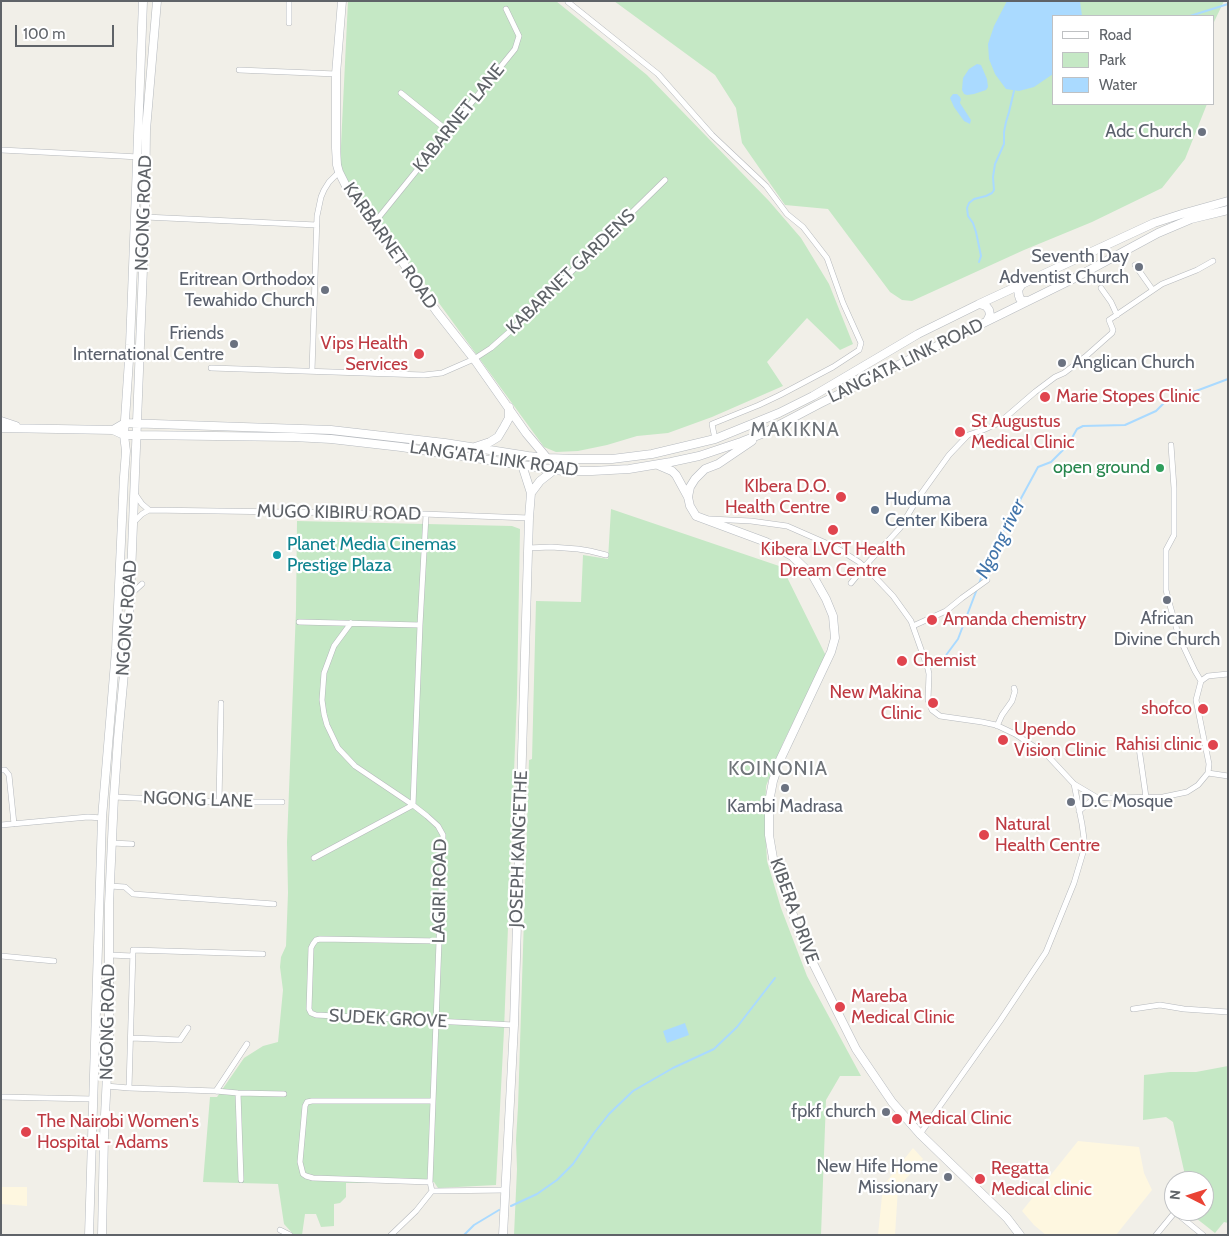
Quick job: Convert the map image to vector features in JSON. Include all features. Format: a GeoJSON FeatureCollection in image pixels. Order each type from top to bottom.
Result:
{"type":"FeatureCollection","features":[{"type":"Feature","properties":{"kind":"main road","name":"NGONG ROAD"},"geometry":{"type":"LineString","coordinates":[[102,1235],[109,1034],[110,886],[113,809],[130,595],[145,217],[146,130],[157,1]]}},
{"type":"Feature","properties":{"kind":"main road","name":"KARBARNET ROAD"},"geometry":{"type":"LineString","coordinates":[[342,1],[336,74],[336,148],[338,172],[346,186],[375,222],[437,312],[474,359],[526,433],[547,458]]}},
{"type":"Feature","properties":{"kind":"main road","name":"NGONG ROAD"},"geometry":{"type":"LineString","coordinates":[[89,1235],[102,808],[116,650],[126,451],[124,434],[130,345],[143,6]]}},
{"type":"Feature","properties":{"kind":"main road"},"geometry":{"type":"LineString","coordinates":[[143,6],[144,14],[148,17],[157,11]]}},
{"type":"Feature","properties":{"kind":"main road","name":"LANG'ATA LINK ROAD"},"geometry":{"type":"LineString","coordinates":[[125,423],[331,430],[445,443],[547,458],[612,459],[652,454],[715,439],[779,412],[813,396],[918,334],[979,304],[1154,223],[1225,201]]}},
{"type":"Feature","properties":{"kind":"main road","name":"LANG'ATA LINK ROAD"},"geometry":{"type":"LineString","coordinates":[[113,430],[124,434],[136,435],[331,439],[401,447],[563,471],[629,469],[699,456],[764,433],[1073,279],[1158,233],[1191,219],[1225,210]]}},
{"type":"Feature","properties":{"kind":"main road"},"geometry":{"type":"LineString","coordinates":[[1023,284],[1018,290],[1019,296],[1020,299],[1028,301]]}},
{"type":"Feature","properties":{"kind":"main road"},"geometry":{"type":"LineString","coordinates":[[979,304],[986,306],[989,310],[990,315],[987,321]]}},
{"type":"Feature","properties":{"kind":"main road"},"geometry":{"type":"LineString","coordinates":[[464,457],[474,448],[498,437],[509,418],[508,407]]}},
{"type":"Feature","properties":{"kind":"main road"},"geometry":{"type":"LineString","coordinates":[[1,421],[22,428]]}},
{"type":"Feature","properties":{"kind":"main road"},"geometry":{"type":"LineString","coordinates":[[1,428],[113,430],[125,423]]}},
{"type":"Feature","properties":{"kind":"main road"},"geometry":{"type":"LineString","coordinates":[[688,497],[690,487],[705,469],[718,464],[764,433]]}},
{"type":"Feature","properties":{"kind":"main road"},"geometry":{"type":"LineString","coordinates":[[531,493],[550,469],[547,458]]}},
{"type":"Feature","properties":{"kind":"main road"},"geometry":{"type":"LineString","coordinates":[[658,464],[676,475],[688,497]]}},
{"type":"Feature","properties":{"kind":"main road","name":"JOSEPH KANG'ETHE"},"geometry":{"type":"LineString","coordinates":[[503,1235],[514,1025],[531,493],[522,465]]}},
{"type":"Feature","properties":{"kind":"main road","name":"KIBERA DRIVE"},"geometry":{"type":"LineString","coordinates":[[688,497],[690,506],[696,516],[766,542],[792,556],[813,576],[826,599],[833,616],[835,638],[831,652],[772,781],[769,802],[769,835],[774,864],[806,951],[856,1049],[892,1102],[920,1134],[1007,1218],[1020,1235]]}},
{"type":"Feature","properties":{"kind":"main road"},"geometry":{"type":"LineString","coordinates":[[102,808],[113,809]]}},
{"type":"Feature","properties":{"kind":"street"},"geometry":{"type":"LineString","coordinates":[[289,1],[289,23]]}},
{"type":"Feature","properties":{"kind":"street"},"geometry":{"type":"LineString","coordinates":[[568,2],[658,74],[712,134],[766,186],[787,214],[803,227],[826,258],[842,303],[861,343],[859,350],[833,367],[759,406],[712,424],[715,439]]}},
{"type":"Feature","properties":{"kind":"street","name":"KABARNET LANE"},"geometry":{"type":"LineString","coordinates":[[375,222],[515,49],[519,36],[506,8]]}},
{"type":"Feature","properties":{"kind":"street"},"geometry":{"type":"LineString","coordinates":[[239,70],[336,74]]}},
{"type":"Feature","properties":{"kind":"street"},"geometry":{"type":"LineString","coordinates":[[401,93],[448,131]]}},
{"type":"Feature","properties":{"kind":"street"},"geometry":{"type":"LineString","coordinates":[[1,150],[138,157]]}},
{"type":"Feature","properties":{"kind":"street"},"geometry":{"type":"LineString","coordinates":[[312,371],[317,216],[321,197],[329,182],[338,172]]}},
{"type":"Feature","properties":{"kind":"street","name":"KABARNET GARDENS"},"geometry":{"type":"LineString","coordinates":[[210,368],[424,375],[442,373],[474,359],[491,348],[516,326],[665,180]]}},
{"type":"Feature","properties":{"kind":"street"},"geometry":{"type":"LineString","coordinates":[[145,217],[317,226]]}},
{"type":"Feature","properties":{"kind":"street"},"geometry":{"type":"LineString","coordinates":[[851,583],[864,566],[900,528],[944,461],[968,434],[999,423],[1048,382],[1064,373],[1085,357],[1112,334],[1113,330],[1109,320],[1152,289],[1213,262]]}},
{"type":"Feature","properties":{"kind":"street"},"geometry":{"type":"LineString","coordinates":[[1135,265],[1152,289]]}},
{"type":"Feature","properties":{"kind":"street"},"geometry":{"type":"LineString","coordinates":[[1101,288],[1117,314]]}},
{"type":"Feature","properties":{"kind":"street"},"geometry":{"type":"LineString","coordinates":[[1171,445],[1175,521],[1174,535],[1166,550],[1166,590],[1180,637],[1201,681]]}},
{"type":"Feature","properties":{"kind":"street"},"geometry":{"type":"LineString","coordinates":[[132,525],[137,518],[149,510],[142,504],[134,491]]}},
{"type":"Feature","properties":{"kind":"street","name":"MUGO KIBIRU ROAD"},"geometry":{"type":"LineString","coordinates":[[149,510],[530,518]]}},
{"type":"Feature","properties":{"kind":"street"},"geometry":{"type":"LineString","coordinates":[[314,858],[412,805],[426,515]]}},
{"type":"Feature","properties":{"kind":"street"},"geometry":{"type":"LineString","coordinates":[[705,519],[752,521],[787,526],[835,546],[864,566],[893,596],[911,621],[928,669],[928,700],[932,710],[940,716],[982,722],[1016,734],[1047,755],[1074,784],[1096,797],[1162,796],[1187,792],[1198,785],[1208,773],[1209,764],[1196,700],[1201,681],[1208,676],[1228,674]]}},
{"type":"Feature","properties":{"kind":"street"},"geometry":{"type":"LineString","coordinates":[[528,548],[578,549],[606,555]]}},
{"type":"Feature","properties":{"kind":"street"},"geometry":{"type":"LineString","coordinates":[[913,626],[946,611],[987,580]]}},
{"type":"Feature","properties":{"kind":"street"},"geometry":{"type":"LineString","coordinates":[[130,595],[142,584]]}},
{"type":"Feature","properties":{"kind":"street"},"geometry":{"type":"LineString","coordinates":[[299,622],[420,625]]}},
{"type":"Feature","properties":{"kind":"street","name":"LAGIRI ROAD"},"geometry":{"type":"LineString","coordinates":[[351,623],[334,646],[324,673],[322,700],[327,726],[338,748],[355,766],[427,816],[438,826],[443,835],[430,1182],[432,1191]]}},
{"type":"Feature","properties":{"kind":"street"},"geometry":{"type":"LineString","coordinates":[[997,726],[1012,701],[1014,688]]}},
{"type":"Feature","properties":{"kind":"street"},"geometry":{"type":"LineString","coordinates":[[219,802],[221,704]]}},
{"type":"Feature","properties":{"kind":"street"},"geometry":{"type":"LineString","coordinates":[[1139,748],[1146,797]]}},
{"type":"Feature","properties":{"kind":"street"},"geometry":{"type":"LineString","coordinates":[[1,770],[5,770],[9,775],[14,824]]}},
{"type":"Feature","properties":{"kind":"street"},"geometry":{"type":"LineString","coordinates":[[1208,773],[1228,776]]}},
{"type":"Feature","properties":{"kind":"street"},"geometry":{"type":"LineString","coordinates":[[920,1134],[1046,952],[1074,883],[1085,846],[1074,784]]}},
{"type":"Feature","properties":{"kind":"street","name":"NGONG LANE"},"geometry":{"type":"LineString","coordinates":[[114,797],[219,802],[282,802]]}},
{"type":"Feature","properties":{"kind":"street"},"geometry":{"type":"LineString","coordinates":[[1079,811],[1096,797]]}},
{"type":"Feature","properties":{"kind":"street"},"geometry":{"type":"LineString","coordinates":[[1,825],[88,817],[102,818]]}},
{"type":"Feature","properties":{"kind":"street"},"geometry":{"type":"LineString","coordinates":[[112,843],[132,844]]}},
{"type":"Feature","properties":{"kind":"street"},"geometry":{"type":"LineString","coordinates":[[110,886],[125,887],[133,894],[274,904]]}},
{"type":"Feature","properties":{"kind":"street","name":"SUDEK GROVE"},"geometry":{"type":"LineString","coordinates":[[439,941],[316,940],[311,948],[309,1009],[311,1013],[316,1015],[514,1025]]}},
{"type":"Feature","properties":{"kind":"street"},"geometry":{"type":"LineString","coordinates":[[129,1088],[133,950],[263,954]]}},
{"type":"Feature","properties":{"kind":"street"},"geometry":{"type":"LineString","coordinates":[[109,954],[133,956]]}},
{"type":"Feature","properties":{"kind":"street"},"geometry":{"type":"LineString","coordinates":[[1,956],[54,960]]}},
{"type":"Feature","properties":{"kind":"street"},"geometry":{"type":"LineString","coordinates":[[1133,1009],[1160,1004],[1184,1009],[1228,1012]]}},
{"type":"Feature","properties":{"kind":"street"},"geometry":{"type":"LineString","coordinates":[[131,1038],[180,1040],[188,1028]]}},
{"type":"Feature","properties":{"kind":"street"},"geometry":{"type":"LineString","coordinates":[[216,1091],[247,1044]]}},
{"type":"Feature","properties":{"kind":"street"},"geometry":{"type":"LineString","coordinates":[[106,1086],[284,1094]]}},
{"type":"Feature","properties":{"kind":"street"},"geometry":{"type":"LineString","coordinates":[[238,1093],[241,1180]]}},
{"type":"Feature","properties":{"kind":"street"},"geometry":{"type":"LineString","coordinates":[[1,1097],[93,1099]]}},
{"type":"Feature","properties":{"kind":"street"},"geometry":{"type":"LineString","coordinates":[[430,1182],[313,1178],[303,1174],[300,1162],[305,1106],[307,1102],[433,1101]]}},
{"type":"Feature","properties":{"kind":"street"},"geometry":{"type":"LineString","coordinates":[[391,1235],[416,1211],[432,1191],[506,1190]]}},
{"type":"Feature","properties":{"kind":"street"},"geometry":{"type":"LineString","coordinates":[[1156,1235],[1175,1212],[1203,1235]]}},
{"type":"Feature","properties":{"kind":"street"},"geometry":{"type":"LineString","coordinates":[[280,1230],[290,1235]]}},
{"type":"Feature","properties":{"kind":"shaded area"},"geometry":{"type":"Polygon","coordinates":[[[1078,1141],[1139,1147],[1144,1173],[1152,1190],[1116,1235],[1046,1235],[1022,1211],[1078,1141]]]}},
{"type":"Feature","properties":{"kind":"shaded area"},"geometry":{"type":"Polygon","coordinates":[[[913,1148],[923,1159],[898,1188],[895,1235],[878,1235],[883,1186],[913,1148]]]}},
{"type":"Feature","properties":{"kind":"shaded area"},"geometry":{"type":"Polygon","coordinates":[[[2,1187],[27,1187],[27,1206],[1,1204],[2,1187]]]}},
{"type":"Feature","properties":{"kind":"green space"},"geometry":{"type":"Polygon","coordinates":[[[348,1],[556,1],[647,75],[769,201],[801,238],[829,284],[853,344],[840,350],[807,318],[767,362],[783,386],[712,417],[668,433],[637,436],[578,451],[556,452],[544,447],[390,236],[345,178],[340,166],[348,1]]]}},
{"type":"Feature","properties":{"kind":"green space"},"geometry":{"type":"Polygon","coordinates":[[[614,1],[1224,1],[1214,22],[1214,15],[1052,15],[1052,105],[1207,105],[1185,159],[1162,188],[1092,222],[1024,250],[912,301],[902,300],[890,292],[828,209],[785,205],[742,143],[736,108],[715,75],[614,1]]]}},
{"type":"Feature","properties":{"kind":"green space"},"geometry":{"type":"Polygon","coordinates":[[[611,509],[782,567],[826,656],[783,743],[766,786],[765,824],[767,861],[781,908],[807,976],[861,1076],[840,1076],[826,1100],[821,1235],[514,1235],[536,601],[581,602],[583,555],[608,559],[611,509]]]}},
{"type":"Feature","properties":{"kind":"green space"},"geometry":{"type":"Polygon","coordinates":[[[297,521],[512,526],[520,529],[517,695],[496,1185],[438,1188],[434,1182],[346,1183],[346,1197],[340,1203],[334,1204],[334,1226],[321,1227],[316,1214],[305,1214],[302,1235],[294,1235],[284,1224],[278,1184],[203,1182],[210,1097],[217,1097],[244,1058],[263,1046],[278,1042],[283,990],[280,967],[281,957],[286,946],[288,893],[287,842],[296,610],[297,521]]]}},
{"type":"Feature","properties":{"kind":"green space"},"geometry":{"type":"Polygon","coordinates":[[[1228,1066],[1228,1223],[1224,1222],[1215,1233],[1200,1221],[1214,1221],[1214,1171],[1184,1171],[1173,1122],[1166,1117],[1143,1120],[1144,1075],[1196,1072],[1228,1066]]]}},
{"type":"Feature","properties":{"kind":"water"},"geometry":{"type":"Polygon","coordinates":[[[1007,1],[1080,1],[1082,15],[1052,15],[1052,75],[1034,87],[1019,91],[1006,89],[995,74],[989,59],[988,44],[994,26],[1007,1]]]}},
{"type":"Feature","properties":{"kind":"water"},"geometry":{"type":"Polygon","coordinates":[[[977,64],[981,65],[988,87],[986,90],[974,94],[964,94],[962,90],[963,78],[969,69],[977,64]]]}},
{"type":"Feature","properties":{"kind":"water"},"geometry":{"type":"Polygon","coordinates":[[[953,94],[957,94],[960,97],[960,103],[971,120],[970,124],[964,121],[954,107],[950,98],[953,94]]]}},
{"type":"Feature","properties":{"kind":"water"},"geometry":{"type":"Polygon","coordinates":[[[685,1023],[689,1035],[667,1043],[663,1031],[685,1023]]]}},
{"type":"Feature","properties":{"kind":"waterway"},"geometry":{"type":"LineString","coordinates":[[1193,15],[1228,4]]}},
{"type":"Feature","properties":{"kind":"waterway"},"geometry":{"type":"LineString","coordinates":[[979,262],[981,256],[976,232],[968,216],[967,208],[974,199],[986,196],[994,190],[995,164],[1004,144],[1004,132],[1014,91]]}},
{"type":"Feature","properties":{"kind":"waterway","name":"Ngong river"},"geometry":{"type":"LineString","coordinates":[[979,584],[983,572],[993,563],[993,550],[1038,467],[1051,462],[1068,445],[1077,429],[1083,426],[1125,425],[1156,411],[1164,403],[1228,379]]}},
{"type":"Feature","properties":{"kind":"waterway","name":"Ngong river"},"geometry":{"type":"LineString","coordinates":[[930,668],[941,662],[958,639],[977,589]]}},
{"type":"Feature","properties":{"kind":"waterway"},"geometry":{"type":"LineString","coordinates":[[511,1206],[537,1194],[557,1180],[573,1164],[609,1114],[633,1091],[673,1068],[714,1049],[737,1027],[775,978]]}},
{"type":"Feature","properties":{"kind":"waterway"},"geometry":{"type":"LineString","coordinates":[[464,1235],[474,1225],[499,1210]]}},
{"type":"Feature","properties":{"kind":"place","name":"Adc Church"},"geometry":{"type":"Point","coordinates":[1202,132]}},
{"type":"Feature","properties":{"kind":"place","name":"Seventh Day Adventist Church"},"geometry":{"type":"Point","coordinates":[1139,267]}},
{"type":"Feature","properties":{"kind":"place","name":"Eritrean Orthodox Tewahido Church"},"geometry":{"type":"Point","coordinates":[325,290]}},
{"type":"Feature","properties":{"kind":"place","name":"Friends International Centre"},"geometry":{"type":"Point","coordinates":[234,344]}},
{"type":"Feature","properties":{"kind":"place","name":"Vips Health Services"},"geometry":{"type":"Point","coordinates":[419,354]}},
{"type":"Feature","properties":{"kind":"place","name":"Anglican Church"},"geometry":{"type":"Point","coordinates":[1062,363]}},
{"type":"Feature","properties":{"kind":"place","name":"Marie Stopes Clinic"},"geometry":{"type":"Point","coordinates":[1045,397]}},
{"type":"Feature","properties":{"kind":"place","name":"St Augustus Medical Clinic"},"geometry":{"type":"Point","coordinates":[960,432]}},
{"type":"Feature","properties":{"kind":"place","name":"open ground"},"geometry":{"type":"Point","coordinates":[1160,468]}},
{"type":"Feature","properties":{"kind":"place","name":"KIbera D.O. Health Centre"},"geometry":{"type":"Point","coordinates":[841,497]}},
{"type":"Feature","properties":{"kind":"place","name":"Huduma Center Kibera"},"geometry":{"type":"Point","coordinates":[875,510]}},
{"type":"Feature","properties":{"kind":"place","name":"Kibera LVCT Health Dream Centre"},"geometry":{"type":"Point","coordinates":[833,530]}},
{"type":"Feature","properties":{"kind":"place","name":"Planet Media Cinemas Prestige Plaza"},"geometry":{"type":"Point","coordinates":[277,555]}},
{"type":"Feature","properties":{"kind":"place","name":"African Divine Church"},"geometry":{"type":"Point","coordinates":[1167,600]}},
{"type":"Feature","properties":{"kind":"place","name":"Amanda chemistry"},"geometry":{"type":"Point","coordinates":[932,620]}},
{"type":"Feature","properties":{"kind":"place","name":"Chemist"},"geometry":{"type":"Point","coordinates":[902,661]}},
{"type":"Feature","properties":{"kind":"place","name":"New Makina Clinic"},"geometry":{"type":"Point","coordinates":[933,703]}},
{"type":"Feature","properties":{"kind":"place","name":"shofco"},"geometry":{"type":"Point","coordinates":[1203,709]}},
{"type":"Feature","properties":{"kind":"place","name":"Upendo Vision Clinic"},"geometry":{"type":"Point","coordinates":[1003,740]}},
{"type":"Feature","properties":{"kind":"place","name":"Rahisi clinic"},"geometry":{"type":"Point","coordinates":[1213,745]}},
{"type":"Feature","properties":{"kind":"place","name":"Kambi Madrasa"},"geometry":{"type":"Point","coordinates":[785,788]}},
{"type":"Feature","properties":{"kind":"place","name":"D.C Mosque"},"geometry":{"type":"Point","coordinates":[1071,802]}},
{"type":"Feature","properties":{"kind":"place","name":"Natural Health Centre"},"geometry":{"type":"Point","coordinates":[984,835]}},
{"type":"Feature","properties":{"kind":"place","name":"Mareba Medical Clinic"},"geometry":{"type":"Point","coordinates":[840,1007]}},
{"type":"Feature","properties":{"kind":"place","name":"fpkf church"},"geometry":{"type":"Point","coordinates":[886,1112]}},
{"type":"Feature","properties":{"kind":"place","name":"Medical Clinic"},"geometry":{"type":"Point","coordinates":[897,1119]}},
{"type":"Feature","properties":{"kind":"place","name":"The Nairobi Women's Hospital - Adams"},"geometry":{"type":"Point","coordinates":[26,1132]}},
{"type":"Feature","properties":{"kind":"place","name":"New Hife Home Missionary"},"geometry":{"type":"Point","coordinates":[948,1177]}},
{"type":"Feature","properties":{"kind":"place","name":"Regatta Medical clinic"},"geometry":{"type":"Point","coordinates":[980,1179]}},
{"type":"Feature","properties":{"kind":"district","name":"MAKIKNA"},"geometry":{"type":"Point","coordinates":[795,430]}},
{"type":"Feature","properties":{"kind":"district","name":"KOINONIA"},"geometry":{"type":"Point","coordinates":[778,769]}}]}
